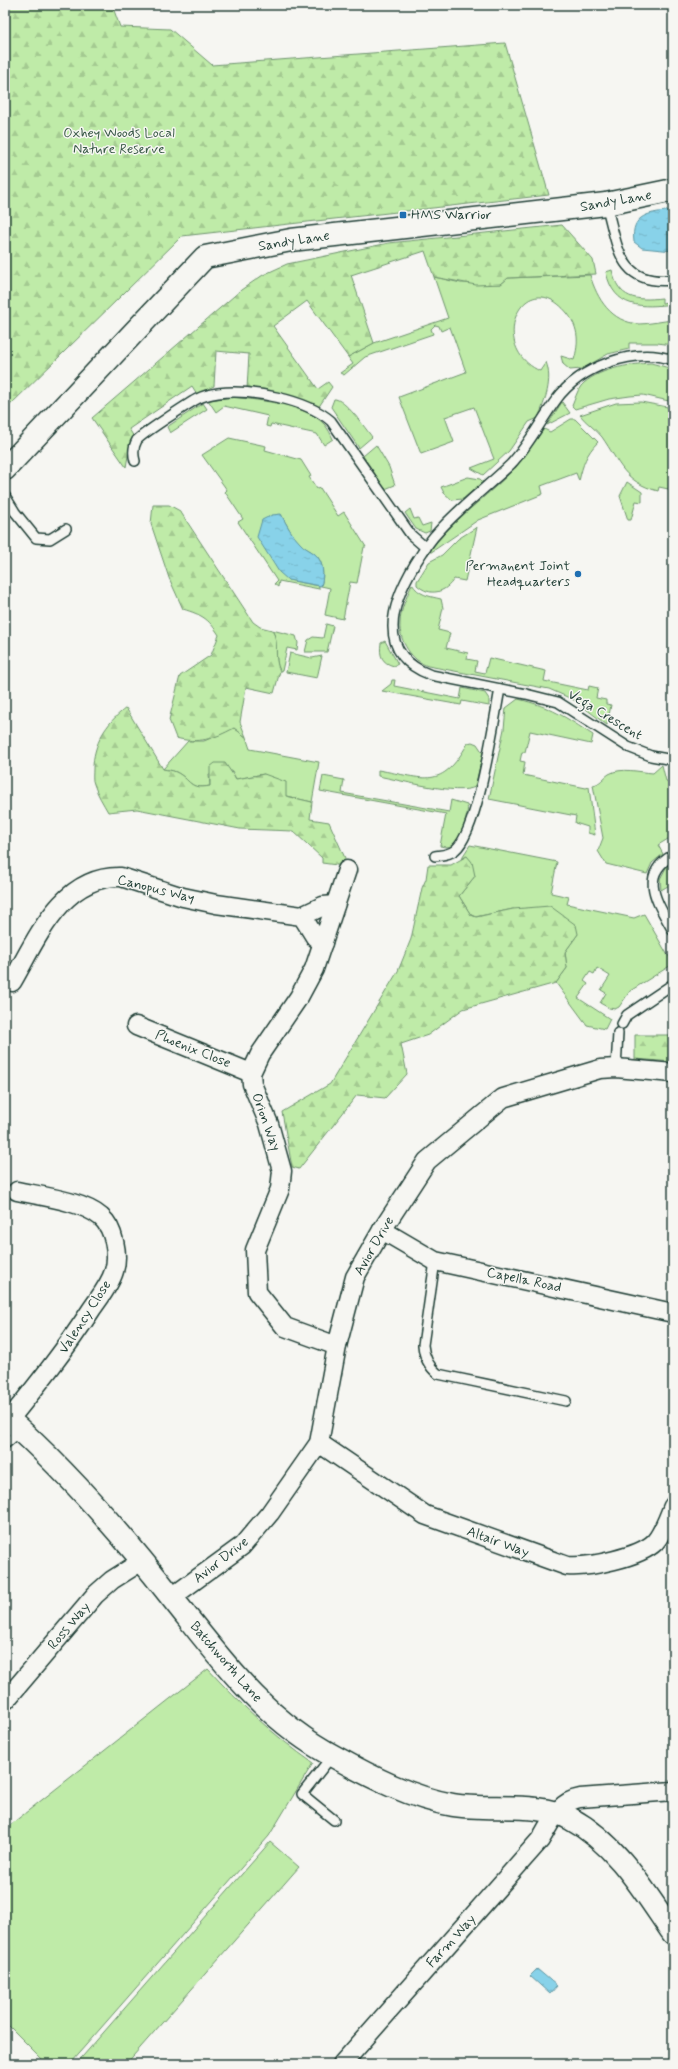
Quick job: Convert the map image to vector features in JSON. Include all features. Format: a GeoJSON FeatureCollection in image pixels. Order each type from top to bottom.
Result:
{"type":"FeatureCollection","features":[{"type":"Feature","properties":{"kind":"street","name":"Sandy Lane"},"geometry":{"type":"LineString","coordinates":[[5,469],[205,257],[291,240],[606,204],[673,190]]}},
{"type":"Feature","properties":{"kind":"street","name":"Orion Way"},"geometry":{"type":"LineString","coordinates":[[337,1346],[285,1328],[257,1292],[255,1250],[280,1189],[282,1171],[269,1124],[252,1084],[251,1073],[260,1054],[299,997],[316,962],[347,870]]}},
{"type":"Feature","properties":{"kind":"street","name":"Canopus Way"},"geometry":{"type":"LineString","coordinates":[[12,982],[44,927],[63,901],[75,890],[86,883],[99,880],[121,877],[183,897],[302,916]]}},
{"type":"Feature","properties":{"kind":"street"},"geometry":{"type":"LineString","coordinates":[[322,943],[315,936],[302,916],[323,906],[335,905]]}},
{"type":"Feature","properties":{"kind":"street","name":"Phoenix Close"},"geometry":{"type":"LineString","coordinates":[[136,1026],[251,1073]]}},
{"type":"Feature","properties":{"kind":"street","name":"Avior Drive"},"geometry":{"type":"LineString","coordinates":[[172,1597],[242,1546],[266,1518],[319,1443],[337,1346],[355,1277],[382,1230],[427,1161],[503,1098],[600,1070],[616,1068],[673,1073]]}},
{"type":"Feature","properties":{"kind":"street","name":"Valency Close"},"geometry":{"type":"LineString","coordinates":[[10,1428],[105,1289],[114,1271],[116,1255],[114,1244],[107,1225],[101,1217],[78,1205],[17,1191]]}},
{"type":"Feature","properties":{"kind":"street","name":"Capella Road"},"geometry":{"type":"LineString","coordinates":[[382,1230],[435,1261],[673,1313]]}},
{"type":"Feature","properties":{"kind":"street","name":"Batchworth Lane"},"geometry":{"type":"LineString","coordinates":[[10,1428],[70,1479],[142,1561],[219,1658],[246,1689],[281,1721],[332,1756],[402,1790],[450,1804],[537,1810],[554,1813],[583,1826],[615,1854],[673,1933]]}},
{"type":"Feature","properties":{"kind":"street","name":"Altair Way"},"geometry":{"type":"LineString","coordinates":[[319,1443],[425,1515],[567,1566],[578,1567],[590,1565],[624,1556],[648,1547],[656,1541],[673,1506]]}},
{"type":"Feature","properties":{"kind":"street","name":"Ross Way"},"geometry":{"type":"LineString","coordinates":[[5,1701],[95,1595],[112,1580],[142,1561]]}},
{"type":"Feature","properties":{"kind":"street"},"geometry":{"type":"LineString","coordinates":[[554,1813],[572,1799],[673,1791]]}},
{"type":"Feature","properties":{"kind":"street","name":"Farm Way"},"geometry":{"type":"LineString","coordinates":[[342,2064],[540,1840],[554,1813]]}},
{"type":"Feature","properties":{"kind":"lane"},"geometry":{"type":"LineString","coordinates":[[606,204],[621,255],[630,270],[639,277],[648,280],[673,280]]}},
{"type":"Feature","properties":{"kind":"lane","name":"Vega Crescent"},"geometry":{"type":"LineString","coordinates":[[673,360],[648,356],[622,359],[597,368],[565,389],[515,460],[449,521],[426,548],[406,579],[394,611],[392,626],[396,645],[408,662],[418,670],[431,675],[558,702],[628,747],[651,756],[673,760]]}},
{"type":"Feature","properties":{"kind":"lane"},"geometry":{"type":"LineString","coordinates":[[135,461],[133,451],[138,439],[198,399],[217,393],[240,393],[291,401],[320,414],[331,421],[411,535],[426,548]]}},
{"type":"Feature","properties":{"kind":"lane"},"geometry":{"type":"LineString","coordinates":[[5,496],[15,512],[36,538],[50,539],[66,529]]}},
{"type":"Feature","properties":{"kind":"lane"},"geometry":{"type":"LineString","coordinates":[[435,856],[450,853],[458,847],[479,800],[500,689]]}},
{"type":"Feature","properties":{"kind":"lane"},"geometry":{"type":"LineString","coordinates":[[673,855],[658,867],[652,883],[658,903],[673,931]]}},
{"type":"Feature","properties":{"kind":"lane"},"geometry":{"type":"LineString","coordinates":[[622,1024],[626,1015],[673,984]]}},
{"type":"Feature","properties":{"kind":"lane"},"geometry":{"type":"LineString","coordinates":[[616,1068],[618,1033]]}},
{"type":"Feature","properties":{"kind":"lane"},"geometry":{"type":"LineString","coordinates":[[435,1261],[423,1345],[424,1352],[431,1368],[438,1374],[566,1402]]}},
{"type":"Feature","properties":{"kind":"lane"},"geometry":{"type":"LineString","coordinates":[[332,1756],[302,1794],[334,1820]]}},
{"type":"Feature","properties":{"kind":"green space","name":"Oxhey Woods Local Nature Reserve"},"geometry":{"type":"Polygon","coordinates":[[[5,5],[112,5],[120,27],[170,29],[212,65],[505,43],[549,195],[182,236],[5,410],[5,5]]]}},
{"type":"Feature","properties":{"kind":"green space"},"geometry":{"type":"Polygon","coordinates":[[[562,225],[593,260],[596,274],[508,278],[501,284],[476,285],[434,277],[425,251],[351,275],[374,343],[348,357],[307,301],[273,326],[318,389],[328,382],[332,387],[318,408],[284,394],[247,389],[249,354],[216,351],[214,386],[197,394],[192,386],[129,429],[134,437],[130,445],[126,467],[92,418],[241,290],[263,275],[287,264],[389,243],[562,225]]]}},
{"type":"Feature","properties":{"kind":"green space"},"geometry":{"type":"Polygon","coordinates":[[[612,270],[619,287],[630,296],[644,299],[662,298],[662,303],[673,301],[673,304],[651,306],[640,305],[623,299],[615,293],[610,284],[606,272],[612,270]]]}},
{"type":"Feature","properties":{"kind":"green space"},"geometry":{"type":"Polygon","coordinates":[[[590,275],[601,301],[613,314],[621,319],[639,324],[673,320],[673,345],[657,343],[629,343],[629,349],[608,354],[582,369],[570,370],[563,364],[561,356],[574,360],[577,348],[577,336],[572,320],[568,314],[552,300],[538,297],[526,302],[517,313],[513,328],[515,344],[524,359],[540,371],[546,362],[549,376],[547,390],[538,418],[529,422],[509,451],[483,475],[471,468],[494,459],[474,407],[445,417],[454,442],[421,454],[399,397],[466,372],[450,327],[441,331],[439,326],[435,325],[431,329],[433,334],[365,357],[344,375],[340,373],[353,364],[348,357],[374,343],[448,318],[434,277],[461,283],[501,284],[508,278],[590,275]]]}},
{"type":"Feature","properties":{"kind":"green space"},"geometry":{"type":"Polygon","coordinates":[[[651,363],[673,369],[673,402],[643,395],[609,399],[575,409],[572,406],[581,386],[595,375],[614,368],[651,363]]]}},
{"type":"Feature","properties":{"kind":"green space"},"geometry":{"type":"Polygon","coordinates":[[[233,397],[282,404],[306,412],[325,425],[333,439],[324,445],[317,434],[271,424],[270,427],[266,426],[268,416],[224,406],[216,412],[208,400],[233,397]]]}},
{"type":"Feature","properties":{"kind":"green space"},"geometry":{"type":"Polygon","coordinates":[[[334,399],[343,403],[349,408],[372,437],[359,448],[331,407],[334,399]]]}},
{"type":"Feature","properties":{"kind":"green space"},"geometry":{"type":"Polygon","coordinates":[[[562,402],[570,413],[547,425],[562,402]]]}},
{"type":"Feature","properties":{"kind":"green space"},"geometry":{"type":"Polygon","coordinates":[[[641,402],[673,408],[673,490],[659,487],[658,491],[637,482],[630,477],[602,437],[580,415],[616,403],[641,402]]]}},
{"type":"Feature","properties":{"kind":"green space"},"geometry":{"type":"Polygon","coordinates":[[[203,403],[207,409],[170,433],[167,427],[203,403]]]}},
{"type":"Feature","properties":{"kind":"green space"},"geometry":{"type":"Polygon","coordinates":[[[571,419],[575,419],[598,442],[586,460],[579,481],[576,473],[541,486],[543,494],[478,520],[427,555],[445,533],[465,513],[513,470],[544,429],[550,432],[571,419]]]}},
{"type":"Feature","properties":{"kind":"green space"},"geometry":{"type":"Polygon","coordinates":[[[229,438],[266,446],[265,450],[301,460],[311,476],[309,477],[317,489],[320,488],[338,516],[344,512],[366,547],[364,547],[357,583],[350,582],[343,619],[325,615],[330,588],[321,586],[323,578],[322,565],[315,554],[299,543],[281,514],[288,580],[319,586],[319,589],[279,581],[278,587],[274,584],[277,581],[238,522],[243,519],[225,492],[227,490],[202,455],[229,438]]]}},
{"type":"Feature","properties":{"kind":"green space"},"geometry":{"type":"Polygon","coordinates":[[[376,445],[389,467],[395,485],[385,489],[363,456],[376,445]]]}},
{"type":"Feature","properties":{"kind":"green space"},"geometry":{"type":"Polygon","coordinates":[[[468,477],[480,479],[483,482],[463,499],[452,500],[444,493],[441,487],[468,477]]]}},
{"type":"Feature","properties":{"kind":"green space"},"geometry":{"type":"Polygon","coordinates":[[[627,482],[642,492],[642,502],[636,501],[631,520],[628,520],[620,496],[627,482]]]}},
{"type":"Feature","properties":{"kind":"green space"},"geometry":{"type":"Polygon","coordinates":[[[153,505],[169,505],[180,511],[253,622],[260,627],[272,630],[276,640],[277,661],[280,671],[274,693],[246,687],[240,722],[246,737],[234,728],[213,738],[192,741],[176,738],[169,720],[180,676],[211,655],[219,635],[204,618],[183,609],[169,578],[151,524],[153,505]]]}},
{"type":"Feature","properties":{"kind":"green space"},"geometry":{"type":"Polygon","coordinates":[[[410,509],[414,519],[418,518],[422,526],[431,523],[430,531],[425,533],[416,529],[405,513],[410,509]]]}},
{"type":"Feature","properties":{"kind":"green space"},"geometry":{"type":"Polygon","coordinates":[[[477,527],[465,581],[454,579],[446,588],[437,592],[427,591],[417,585],[417,581],[429,562],[442,555],[458,539],[477,527]]]}},
{"type":"Feature","properties":{"kind":"green space"},"geometry":{"type":"Polygon","coordinates":[[[412,584],[421,593],[441,599],[443,608],[438,630],[450,633],[446,648],[468,653],[467,659],[477,661],[475,671],[485,673],[489,658],[546,671],[544,681],[588,690],[589,686],[598,688],[596,698],[606,700],[606,704],[611,705],[607,725],[574,700],[549,689],[428,666],[417,660],[404,643],[400,630],[401,614],[412,584]]]}},
{"type":"Feature","properties":{"kind":"green space"},"geometry":{"type":"Polygon","coordinates":[[[326,624],[333,626],[327,652],[305,652],[308,640],[313,637],[323,638],[326,624]]]}},
{"type":"Feature","properties":{"kind":"green space"},"geometry":{"type":"Polygon","coordinates":[[[272,630],[296,636],[298,643],[297,650],[287,648],[282,671],[280,671],[278,666],[276,640],[272,630]]]}},
{"type":"Feature","properties":{"kind":"green space"},"geometry":{"type":"Polygon","coordinates":[[[385,641],[398,664],[394,666],[384,661],[382,658],[380,652],[381,643],[385,641]]]}},
{"type":"Feature","properties":{"kind":"green space"},"geometry":{"type":"Polygon","coordinates":[[[290,653],[312,658],[322,656],[317,678],[286,672],[290,653]]]}},
{"type":"Feature","properties":{"kind":"green space"},"geometry":{"type":"Polygon","coordinates":[[[392,680],[395,680],[394,686],[460,699],[462,688],[485,693],[489,699],[489,706],[462,701],[461,705],[382,691],[391,684],[392,680]]]}},
{"type":"Feature","properties":{"kind":"green space"},"geometry":{"type":"Polygon","coordinates":[[[518,699],[549,709],[593,735],[591,744],[530,731],[525,752],[522,752],[520,761],[525,762],[523,775],[586,788],[589,787],[595,835],[588,833],[588,827],[575,823],[576,816],[489,799],[504,729],[506,708],[518,699]]]}},
{"type":"Feature","properties":{"kind":"green space"},"geometry":{"type":"Polygon","coordinates":[[[126,708],[163,769],[176,772],[191,784],[198,787],[210,786],[210,767],[215,763],[225,763],[236,779],[264,774],[286,782],[286,796],[312,802],[310,819],[329,822],[345,858],[344,866],[322,863],[322,858],[293,831],[240,829],[137,809],[108,812],[98,795],[93,782],[95,751],[102,735],[112,720],[126,708]]]}},
{"type":"Feature","properties":{"kind":"green space"},"geometry":{"type":"Polygon","coordinates":[[[234,728],[246,737],[250,749],[319,762],[312,802],[286,796],[264,774],[236,779],[232,771],[209,774],[210,786],[198,787],[191,784],[176,772],[163,769],[188,741],[204,741],[234,728]]]}},
{"type":"Feature","properties":{"kind":"green space"},"geometry":{"type":"Polygon","coordinates":[[[472,742],[477,744],[483,753],[475,787],[456,790],[442,789],[378,776],[378,770],[420,778],[431,778],[440,775],[449,769],[468,743],[472,742]]]}},
{"type":"Feature","properties":{"kind":"green space"},"geometry":{"type":"Polygon","coordinates":[[[662,765],[666,781],[673,782],[673,836],[658,845],[663,854],[652,863],[647,874],[606,864],[598,851],[603,838],[593,785],[614,772],[630,770],[653,773],[662,765]]]}},
{"type":"Feature","properties":{"kind":"green space"},"geometry":{"type":"Polygon","coordinates":[[[323,776],[344,780],[342,793],[449,812],[451,800],[467,805],[468,808],[464,825],[457,840],[452,846],[440,846],[446,814],[320,791],[323,776]]]}},
{"type":"Feature","properties":{"kind":"green space"},"geometry":{"type":"Polygon","coordinates":[[[470,845],[557,862],[551,893],[569,897],[567,904],[634,918],[644,914],[667,954],[673,961],[673,964],[630,991],[619,1007],[615,1009],[609,1008],[600,1003],[606,993],[601,990],[610,976],[597,968],[594,974],[590,972],[584,981],[588,984],[578,998],[610,1019],[605,1029],[587,1025],[556,983],[567,968],[565,952],[578,934],[513,909],[475,917],[471,915],[459,896],[475,876],[467,856],[461,859],[470,845]]]}},
{"type":"Feature","properties":{"kind":"green space"},"geometry":{"type":"Polygon","coordinates":[[[467,856],[472,862],[475,876],[459,896],[471,915],[476,917],[513,909],[550,906],[576,925],[578,934],[565,952],[567,968],[556,983],[463,1009],[428,1035],[401,1044],[407,1074],[385,1098],[357,1095],[299,1169],[292,1167],[282,1112],[330,1084],[398,971],[411,939],[428,865],[451,865],[467,856]]]}},
{"type":"Feature","properties":{"kind":"green space"},"geometry":{"type":"Polygon","coordinates":[[[668,864],[669,866],[673,864],[673,883],[661,890],[660,879],[668,864]]]}},
{"type":"Feature","properties":{"kind":"green space"},"geometry":{"type":"Polygon","coordinates":[[[635,1035],[673,1035],[673,1062],[635,1059],[635,1035]]]}},
{"type":"Feature","properties":{"kind":"green space"},"geometry":{"type":"Polygon","coordinates":[[[208,1669],[232,1695],[258,1719],[313,1763],[269,1836],[72,2061],[63,2064],[47,2064],[5,2022],[5,1829],[208,1669]]]}},
{"type":"Feature","properties":{"kind":"green space"},"geometry":{"type":"Polygon","coordinates":[[[270,1842],[299,1867],[126,2064],[76,2064],[270,1842]]]}},
{"type":"Feature","properties":{"kind":"water"},"geometry":{"type":"Polygon","coordinates":[[[673,210],[673,251],[642,248],[634,242],[635,225],[639,220],[650,214],[673,210]]]}},
{"type":"Feature","properties":{"kind":"water"},"geometry":{"type":"Polygon","coordinates":[[[281,514],[297,540],[318,557],[322,565],[323,574],[321,586],[288,580],[279,572],[257,537],[262,520],[272,515],[281,514]]]}},
{"type":"Feature","properties":{"kind":"water"},"geometry":{"type":"Polygon","coordinates":[[[537,1969],[557,1986],[550,1994],[530,1976],[537,1969]]]}},
{"type":"Feature","properties":{"kind":"place","name":"HMS Warrior"},"geometry":{"type":"Point","coordinates":[403,215]}},
{"type":"Feature","properties":{"kind":"place","name":"Permanent Joint Headquarters"},"geometry":{"type":"Point","coordinates":[578,574]}}]}
